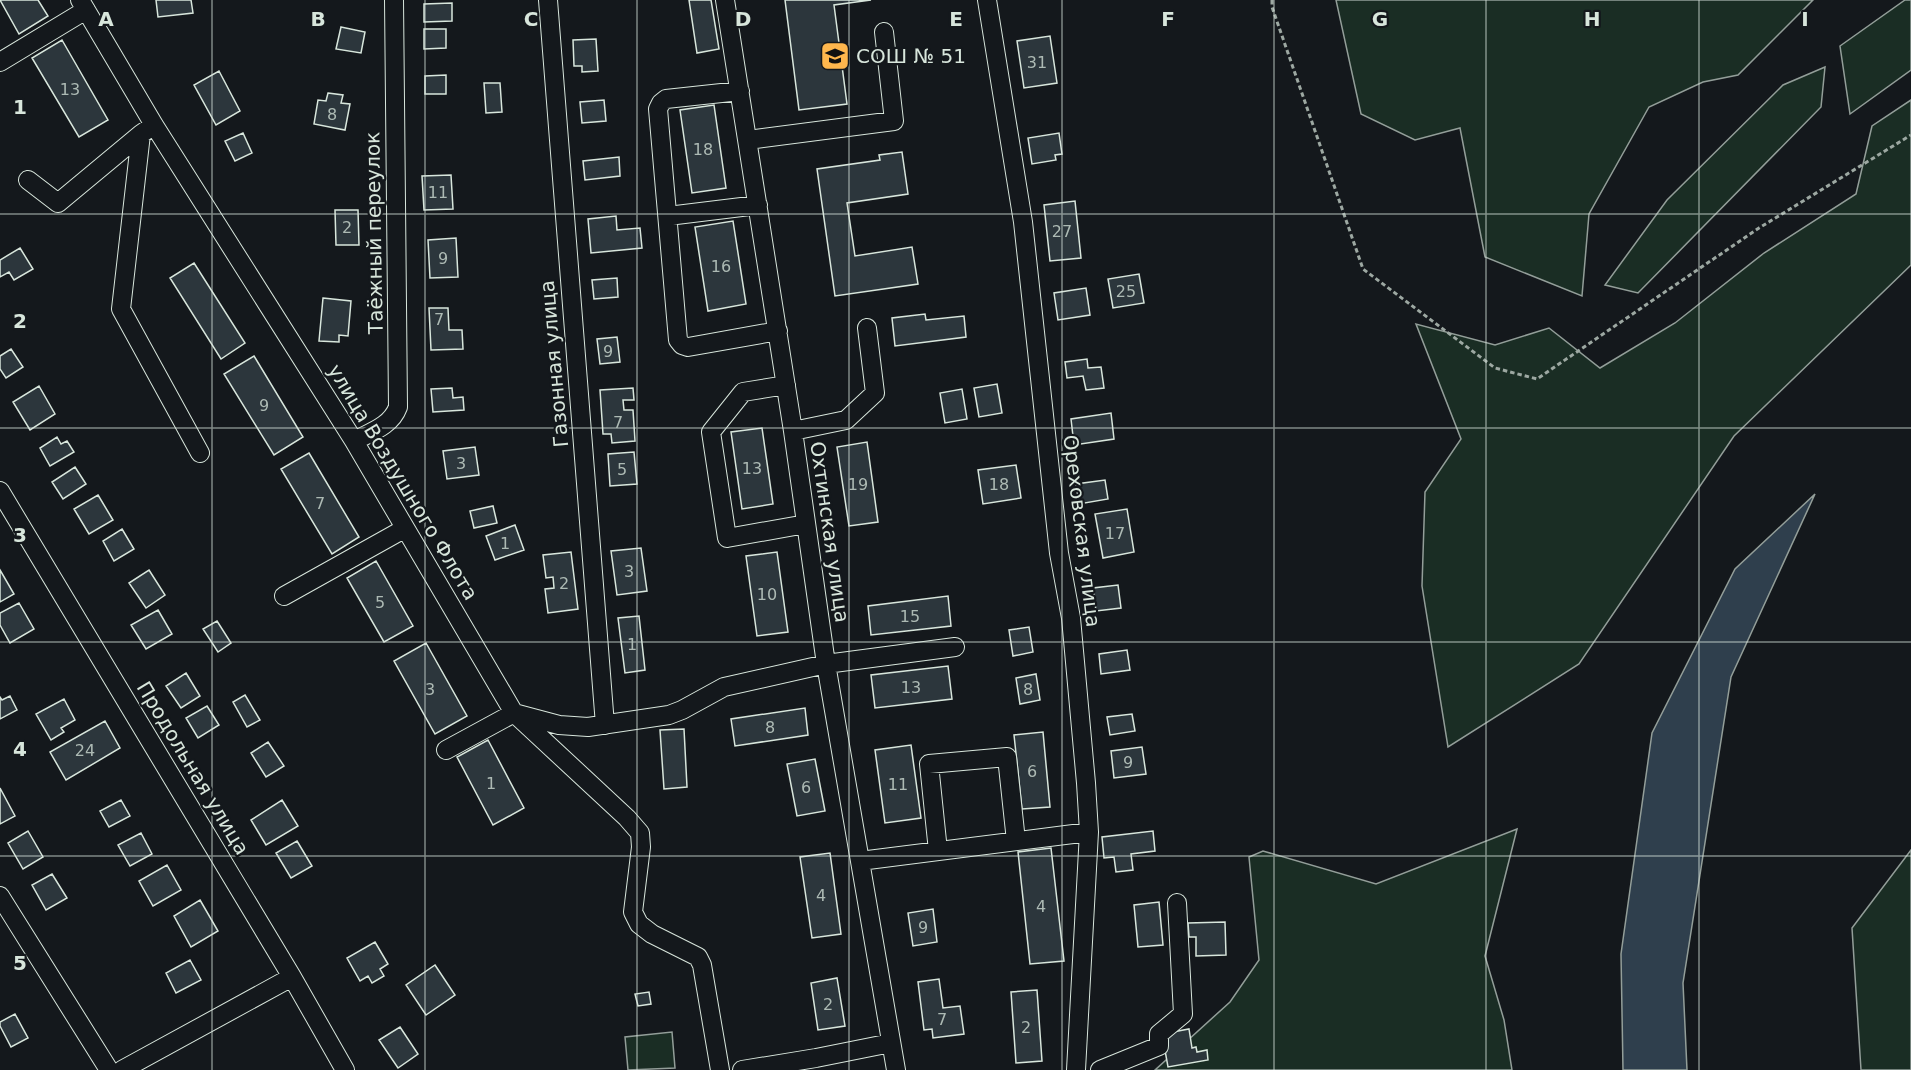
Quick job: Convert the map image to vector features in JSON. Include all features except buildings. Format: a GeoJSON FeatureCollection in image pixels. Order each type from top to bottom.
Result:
{"type":"FeatureCollection","features":[{"type":"Feature","properties":{"kind":"street","name":"Таёжный переулок"},"geometry":{"type":"LineString","coordinates":[[354,441],[387,423],[394,417],[399,407],[394,0]]}},
{"type":"Feature","properties":{"kind":"street","name":"Газонная улица"},"geometry":{"type":"LineString","coordinates":[[548,0],[605,724]]}},
{"type":"Feature","properties":{"kind":"street","name":"Охтинская улица"},"geometry":{"type":"LineString","coordinates":[[725,0],[794,431],[826,664],[896,1070]]}},
{"type":"Feature","properties":{"kind":"street","name":"Ореховская улица"},"geometry":{"type":"LineString","coordinates":[[987,0],[1023,222],[1059,553],[1071,618],[1089,832],[1076,1070]]}},
{"type":"Feature","properties":{"kind":"street","name":"улица Воздушного Флота"},"geometry":{"type":"LineString","coordinates":[[83,5],[148,129],[354,441],[514,713],[627,818],[640,833],[641,847],[633,912],[639,924],[652,934],[698,957],[702,965],[720,1070]]}},
{"type":"Feature","properties":{"kind":"street"},"geometry":{"type":"LineString","coordinates":[[0,62],[83,5]]}},
{"type":"Feature","properties":{"kind":"street"},"geometry":{"type":"LineString","coordinates":[[748,140],[894,122],[884,32]]}},
{"type":"Feature","properties":{"kind":"street"},"geometry":{"type":"LineString","coordinates":[[740,91],[666,99],[658,109],[678,340],[682,345],[688,347],[778,331]]}},
{"type":"Feature","properties":{"kind":"street"},"geometry":{"type":"LineString","coordinates":[[28,180],[58,203],[148,129]]}},
{"type":"Feature","properties":{"kind":"street"},"geometry":{"type":"LineString","coordinates":[[148,129],[121,309],[200,453]]}},
{"type":"Feature","properties":{"kind":"street"},"geometry":{"type":"LineString","coordinates":[[668,216],[758,205]]}},
{"type":"Feature","properties":{"kind":"street"},"geometry":{"type":"LineString","coordinates":[[794,431],[846,420],[875,393],[867,328]]}},
{"type":"Feature","properties":{"kind":"street"},"geometry":{"type":"LineString","coordinates":[[786,385],[743,392],[711,432],[727,538],[806,524]]}},
{"type":"Feature","properties":{"kind":"street","name":"Продольная улица"},"geometry":{"type":"LineString","coordinates":[[0,491],[345,1070]]}},
{"type":"Feature","properties":{"kind":"street"},"geometry":{"type":"LineString","coordinates":[[284,596],[404,529]]}},
{"type":"Feature","properties":{"kind":"street"},"geometry":{"type":"LineString","coordinates":[[446,750],[514,713],[540,721],[580,728],[669,715],[724,687],[826,664],[955,647]]}},
{"type":"Feature","properties":{"kind":"street"},"geometry":{"type":"LineString","coordinates":[[938,851],[929,764],[1007,757],[1016,842]]}},
{"type":"Feature","properties":{"kind":"street"},"geometry":{"type":"LineString","coordinates":[[860,861],[1089,832]]}},
{"type":"Feature","properties":{"kind":"street"},"geometry":{"type":"LineString","coordinates":[[0,896],[109,1070]]}},
{"type":"Feature","properties":{"kind":"street"},"geometry":{"type":"LineString","coordinates":[[1100,1070],[1159,1046],[1159,1034],[1183,1014],[1177,903]]}},
{"type":"Feature","properties":{"kind":"street"},"geometry":{"type":"LineString","coordinates":[[122,1070],[292,978]]}},
{"type":"Feature","properties":{"kind":"street"},"geometry":{"type":"LineString","coordinates":[[742,1070],[891,1043]]}},
{"type":"Feature","properties":{"kind":"path"},"geometry":{"type":"LineString","coordinates":[[1272,0],[1272,7],[1363,269],[1495,368],[1536,379],[1759,228],[1911,135]]}},
{"type":"Feature","properties":{"kind":"green space"},"geometry":{"type":"Polygon","coordinates":[[[1336,0],[1813,0],[1738,75],[1703,82],[1649,107],[1589,214],[1582,296],[1485,257],[1460,128],[1415,140],[1361,114],[1336,0]]]}},
{"type":"Feature","properties":{"kind":"green space"},"geometry":{"type":"Polygon","coordinates":[[[1905,0],[1911,0],[1911,70],[1850,114],[1840,46],[1905,0]]]}},
{"type":"Feature","properties":{"kind":"green space"},"geometry":{"type":"Polygon","coordinates":[[[1825,67],[1821,107],[1638,293],[1605,285],[1667,200],[1783,85],[1825,67]]]}},
{"type":"Feature","properties":{"kind":"green space"},"geometry":{"type":"Polygon","coordinates":[[[1911,100],[1911,265],[1734,436],[1579,664],[1448,747],[1422,586],[1425,492],[1461,439],[1416,324],[1495,345],[1549,328],[1600,368],[1675,323],[1764,253],[1856,194],[1872,126],[1911,100]]]}},
{"type":"Feature","properties":{"kind":"green space"},"geometry":{"type":"Polygon","coordinates":[[[1517,829],[1485,956],[1504,1020],[1512,1070],[1155,1070],[1230,1002],[1259,960],[1249,857],[1263,851],[1376,884],[1517,829]]]}},
{"type":"Feature","properties":{"kind":"green space"},"geometry":{"type":"Polygon","coordinates":[[[1911,850],[1911,1070],[1861,1070],[1852,928],[1911,850]]]}},
{"type":"Feature","properties":{"kind":"green space"},"geometry":{"type":"Polygon","coordinates":[[[672,1032],[675,1068],[628,1070],[625,1037],[672,1032]]]}},
{"type":"Feature","properties":{"kind":"water"},"geometry":{"type":"Polygon","coordinates":[[[1815,494],[1731,677],[1683,983],[1687,1070],[1623,1070],[1621,954],[1652,733],[1735,569],[1815,494]]]}},
{"type":"Feature","properties":{"kind":"place","name":"СОШ № 51"},"geometry":{"type":"Point","coordinates":[835,56]}}]}
